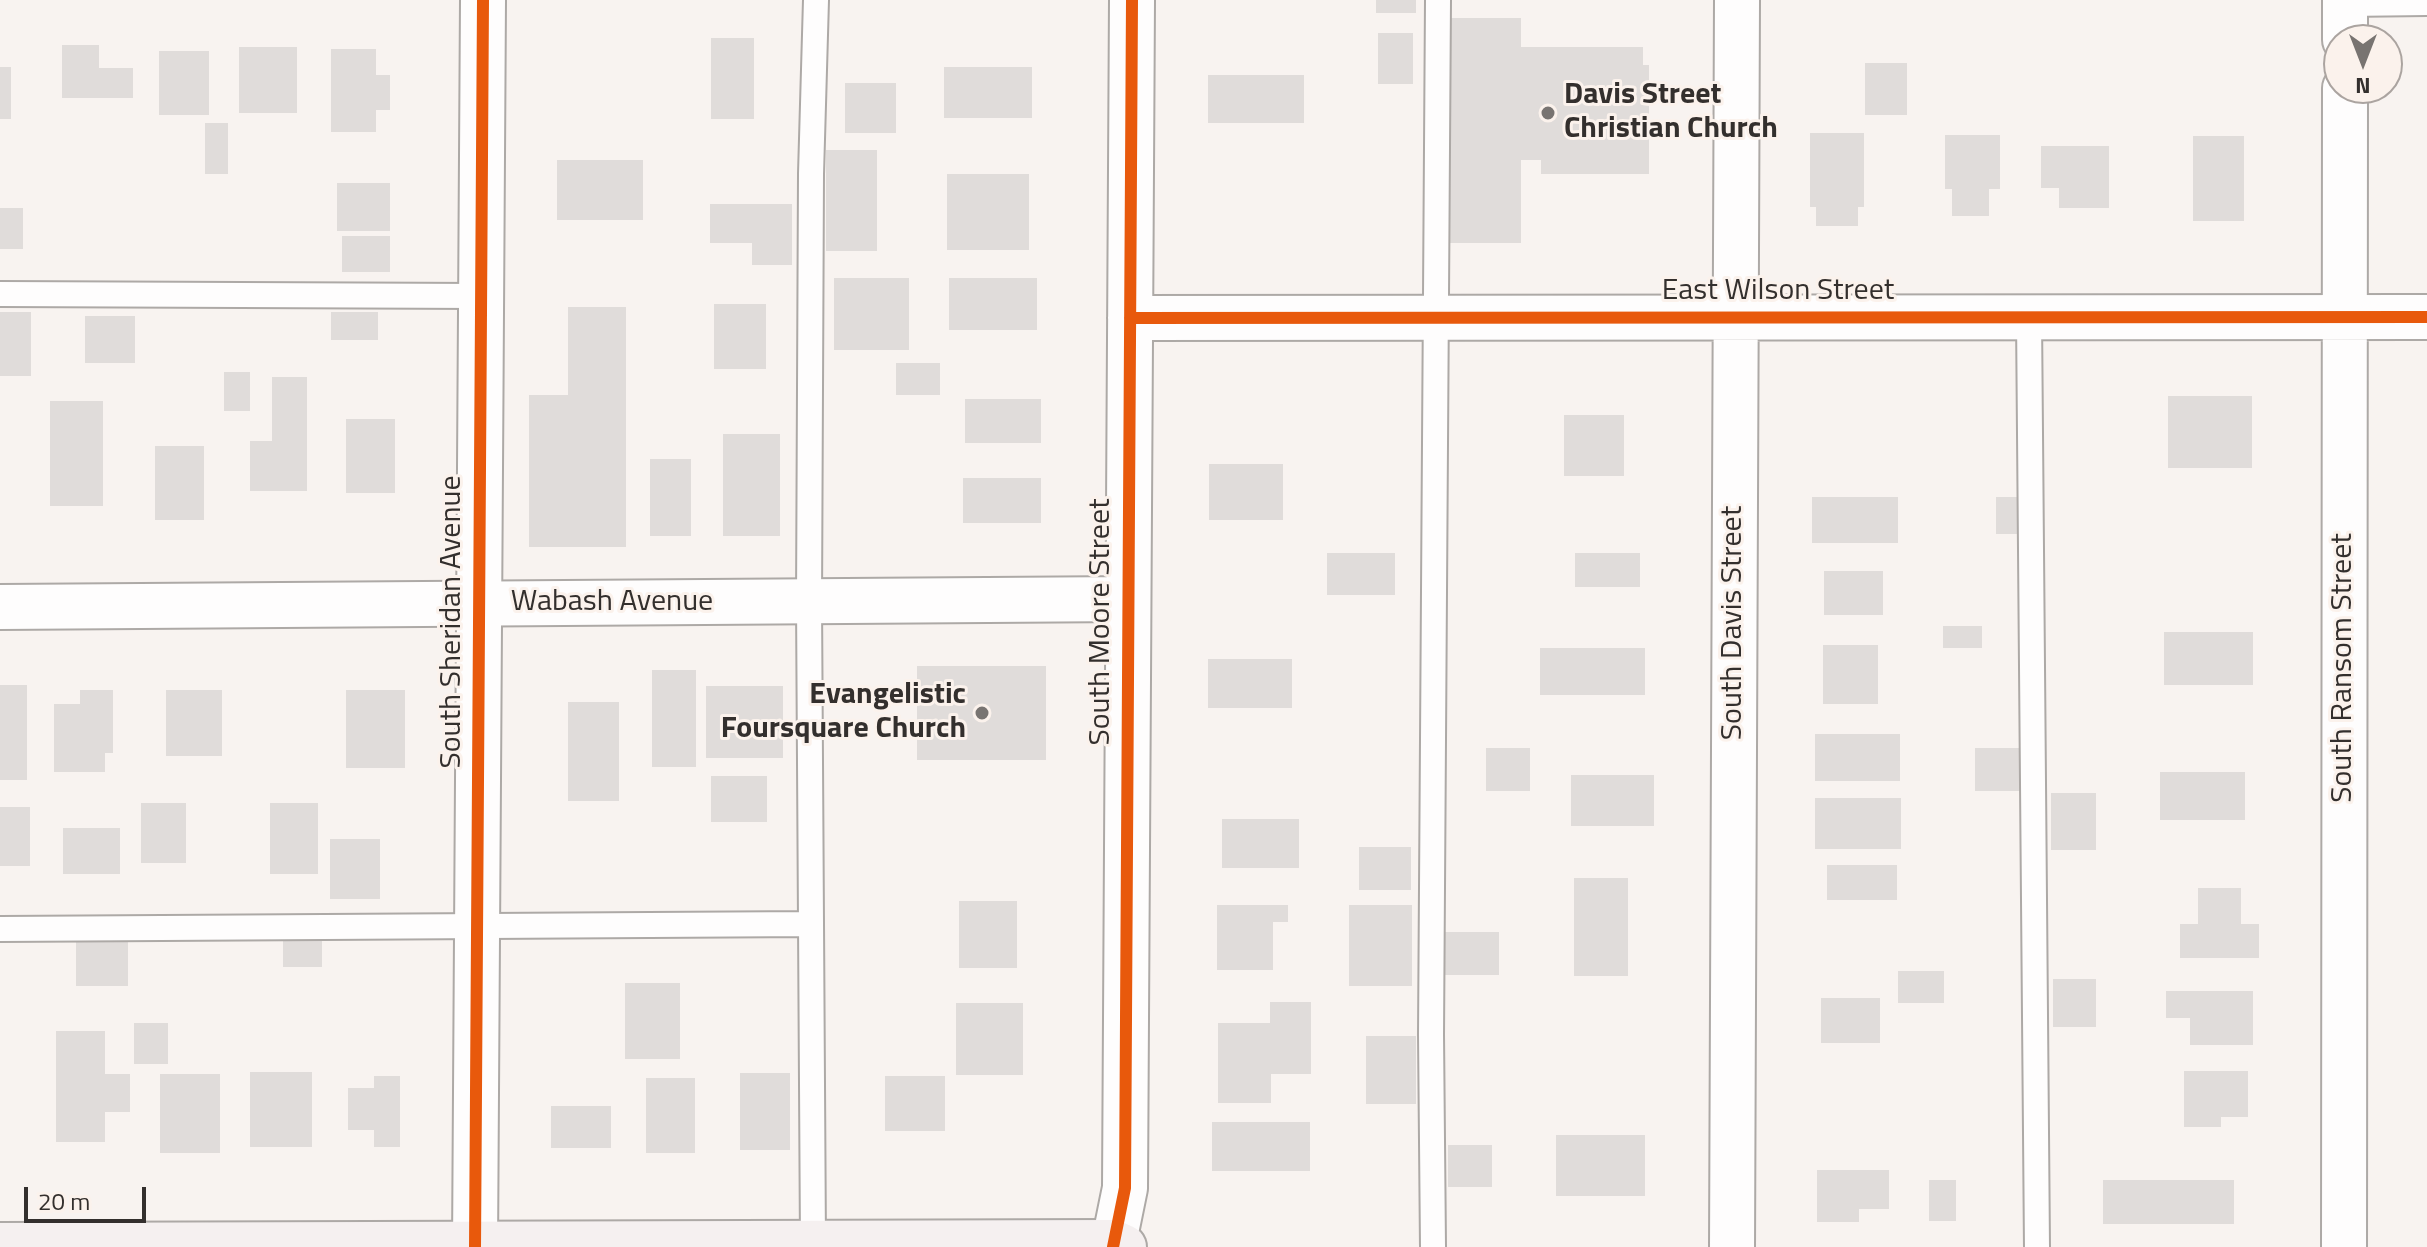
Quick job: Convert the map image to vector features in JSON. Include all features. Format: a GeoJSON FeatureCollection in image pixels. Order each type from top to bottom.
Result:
{"type":"FeatureCollection","features":[{"type":"Feature","properties":{"kind":"main road"},"geometry":{"type":"LineString","coordinates":[[0,1245],[1117,1245]]}},
{"type":"Feature","properties":{"kind":"street","name":"South Sheridan Avenue"},"geometry":{"type":"LineString","coordinates":[[475,1246],[483,0]]}},
{"type":"Feature","properties":{"kind":"street","name":"South Moore Street"},"geometry":{"type":"LineString","coordinates":[[1117,1245],[1125,1188],[1132,0]]}},
{"type":"Feature","properties":{"kind":"street","name":"South Davis Street"},"geometry":{"type":"LineString","coordinates":[[1732,1247],[1737,0]]}},
{"type":"Feature","properties":{"kind":"street","name":"South Ransom Street"},"geometry":{"type":"LineString","coordinates":[[2344,1247],[2345,104]]}},
{"type":"Feature","properties":{"kind":"street","name":"East Wilson Street"},"geometry":{"type":"LineString","coordinates":[[1130,318],[2427,317]]}},
{"type":"Feature","properties":{"kind":"street","name":"Wabash Avenue"},"geometry":{"type":"LineString","coordinates":[[0,607],[1128,599]]}},
{"type":"Feature","properties":{"kind":"lane"},"geometry":{"type":"LineString","coordinates":[[798,1245],[811,924],[811,174],[816,0]]}},
{"type":"Feature","properties":{"kind":"lane"},"geometry":{"type":"LineString","coordinates":[[1433,1247],[1431,1018],[1438,0]]}},
{"type":"Feature","properties":{"kind":"lane"},"geometry":{"type":"LineString","coordinates":[[2345,15],[2427,3]]}},
{"type":"Feature","properties":{"kind":"lane"},"geometry":{"type":"LineString","coordinates":[[0,294],[481,296]]}},
{"type":"Feature","properties":{"kind":"lane"},"geometry":{"type":"LineString","coordinates":[[2029,317],[2037,1247]]}},
{"type":"Feature","properties":{"kind":"lane"},"geometry":{"type":"LineString","coordinates":[[0,929],[811,924]]}},
{"type":"Feature","properties":{"kind":"building"},"geometry":{"type":"Polygon","coordinates":[[[1376,0],[1416,0],[1416,13],[1376,13],[1376,0]]]}},
{"type":"Feature","properties":{"kind":"building","name":"Davis Street Christian Church"},"geometry":{"type":"Polygon","coordinates":[[[1446,18],[1521,18],[1521,47],[1643,47],[1643,65],[1649,65],[1649,174],[1541,174],[1541,160],[1521,160],[1521,243],[1446,243],[1446,18]]]}},
{"type":"Feature","properties":{"kind":"building"},"geometry":{"type":"Polygon","coordinates":[[[1378,33],[1413,33],[1413,84],[1378,84],[1378,33]]]}},
{"type":"Feature","properties":{"kind":"building"},"geometry":{"type":"Polygon","coordinates":[[[711,38],[754,38],[754,119],[711,119],[711,38]]]}},
{"type":"Feature","properties":{"kind":"building"},"geometry":{"type":"Polygon","coordinates":[[[62,45],[99,45],[99,68],[133,68],[133,98],[62,98],[62,45]]]}},
{"type":"Feature","properties":{"kind":"building"},"geometry":{"type":"Polygon","coordinates":[[[239,47],[297,47],[297,113],[239,113],[239,47]]]}},
{"type":"Feature","properties":{"kind":"building"},"geometry":{"type":"Polygon","coordinates":[[[331,49],[376,49],[376,75],[390,75],[390,110],[376,110],[376,132],[331,132],[331,49]]]}},
{"type":"Feature","properties":{"kind":"building"},"geometry":{"type":"Polygon","coordinates":[[[159,51],[209,51],[209,115],[159,115],[159,51]]]}},
{"type":"Feature","properties":{"kind":"building"},"geometry":{"type":"Polygon","coordinates":[[[1865,63],[1907,63],[1907,115],[1865,115],[1865,63]]]}},
{"type":"Feature","properties":{"kind":"building"},"geometry":{"type":"Polygon","coordinates":[[[0,67],[11,67],[11,119],[0,119],[0,67]]]}},
{"type":"Feature","properties":{"kind":"building"},"geometry":{"type":"Polygon","coordinates":[[[944,67],[1032,67],[1032,118],[944,118],[944,67]]]}},
{"type":"Feature","properties":{"kind":"building"},"geometry":{"type":"Polygon","coordinates":[[[1208,75],[1304,75],[1304,123],[1208,123],[1208,75]]]}},
{"type":"Feature","properties":{"kind":"building"},"geometry":{"type":"Polygon","coordinates":[[[845,83],[896,83],[896,133],[845,133],[845,83]]]}},
{"type":"Feature","properties":{"kind":"building"},"geometry":{"type":"Polygon","coordinates":[[[205,123],[228,123],[228,174],[205,174],[205,123]]]}},
{"type":"Feature","properties":{"kind":"building"},"geometry":{"type":"Polygon","coordinates":[[[1810,133],[1864,133],[1864,207],[1858,207],[1858,226],[1816,226],[1816,207],[1810,207],[1810,133]]]}},
{"type":"Feature","properties":{"kind":"building"},"geometry":{"type":"Polygon","coordinates":[[[1945,135],[2000,135],[2000,189],[1989,189],[1989,216],[1952,216],[1952,189],[1945,189],[1945,135]]]}},
{"type":"Feature","properties":{"kind":"building"},"geometry":{"type":"Polygon","coordinates":[[[2193,136],[2244,136],[2244,221],[2193,221],[2193,136]]]}},
{"type":"Feature","properties":{"kind":"building"},"geometry":{"type":"Polygon","coordinates":[[[2041,146],[2109,146],[2109,208],[2059,208],[2059,188],[2041,188],[2041,146]]]}},
{"type":"Feature","properties":{"kind":"building"},"geometry":{"type":"Polygon","coordinates":[[[826,150],[877,150],[877,251],[826,251],[826,150]]]}},
{"type":"Feature","properties":{"kind":"building"},"geometry":{"type":"Polygon","coordinates":[[[557,160],[643,160],[643,220],[557,220],[557,160]]]}},
{"type":"Feature","properties":{"kind":"building"},"geometry":{"type":"Polygon","coordinates":[[[947,174],[1029,174],[1029,250],[947,250],[947,174]]]}},
{"type":"Feature","properties":{"kind":"building"},"geometry":{"type":"Polygon","coordinates":[[[337,183],[390,183],[390,231],[337,231],[337,183]]]}},
{"type":"Feature","properties":{"kind":"building"},"geometry":{"type":"Polygon","coordinates":[[[710,204],[792,204],[792,265],[752,265],[752,243],[710,243],[710,204]]]}},
{"type":"Feature","properties":{"kind":"building"},"geometry":{"type":"Polygon","coordinates":[[[0,208],[23,208],[23,249],[0,249],[0,208]]]}},
{"type":"Feature","properties":{"kind":"building"},"geometry":{"type":"Polygon","coordinates":[[[342,236],[390,236],[390,272],[342,272],[342,236]]]}},
{"type":"Feature","properties":{"kind":"building"},"geometry":{"type":"Polygon","coordinates":[[[834,278],[909,278],[909,350],[834,350],[834,278]]]}},
{"type":"Feature","properties":{"kind":"building"},"geometry":{"type":"Polygon","coordinates":[[[949,278],[1037,278],[1037,330],[949,330],[949,278]]]}},
{"type":"Feature","properties":{"kind":"building"},"geometry":{"type":"Polygon","coordinates":[[[714,304],[766,304],[766,369],[714,369],[714,304]]]}},
{"type":"Feature","properties":{"kind":"building"},"geometry":{"type":"Polygon","coordinates":[[[568,307],[626,307],[626,547],[529,547],[529,395],[568,395],[568,307]]]}},
{"type":"Feature","properties":{"kind":"building"},"geometry":{"type":"Polygon","coordinates":[[[0,312],[31,312],[31,376],[0,376],[0,312]]]}},
{"type":"Feature","properties":{"kind":"building"},"geometry":{"type":"Polygon","coordinates":[[[331,312],[378,312],[378,340],[331,340],[331,312]]]}},
{"type":"Feature","properties":{"kind":"building"},"geometry":{"type":"Polygon","coordinates":[[[85,316],[135,316],[135,363],[85,363],[85,316]]]}},
{"type":"Feature","properties":{"kind":"building"},"geometry":{"type":"Polygon","coordinates":[[[896,363],[940,363],[940,395],[896,395],[896,363]]]}},
{"type":"Feature","properties":{"kind":"building"},"geometry":{"type":"Polygon","coordinates":[[[224,372],[250,372],[250,411],[224,411],[224,372]]]}},
{"type":"Feature","properties":{"kind":"building"},"geometry":{"type":"Polygon","coordinates":[[[272,377],[307,377],[307,491],[250,491],[250,441],[272,441],[272,377]]]}},
{"type":"Feature","properties":{"kind":"building"},"geometry":{"type":"Polygon","coordinates":[[[2168,396],[2252,396],[2252,468],[2168,468],[2168,396]]]}},
{"type":"Feature","properties":{"kind":"building"},"geometry":{"type":"Polygon","coordinates":[[[965,399],[1041,399],[1041,443],[965,443],[965,399]]]}},
{"type":"Feature","properties":{"kind":"building"},"geometry":{"type":"Polygon","coordinates":[[[50,401],[103,401],[103,506],[50,506],[50,401]]]}},
{"type":"Feature","properties":{"kind":"building"},"geometry":{"type":"Polygon","coordinates":[[[1564,415],[1624,415],[1624,476],[1564,476],[1564,415]]]}},
{"type":"Feature","properties":{"kind":"building"},"geometry":{"type":"Polygon","coordinates":[[[346,419],[395,419],[395,493],[346,493],[346,419]]]}},
{"type":"Feature","properties":{"kind":"building"},"geometry":{"type":"Polygon","coordinates":[[[723,434],[780,434],[780,536],[723,536],[723,434]]]}},
{"type":"Feature","properties":{"kind":"building"},"geometry":{"type":"Polygon","coordinates":[[[155,446],[204,446],[204,520],[155,520],[155,446]]]}},
{"type":"Feature","properties":{"kind":"building"},"geometry":{"type":"Polygon","coordinates":[[[650,459],[691,459],[691,536],[650,536],[650,459]]]}},
{"type":"Feature","properties":{"kind":"building"},"geometry":{"type":"Polygon","coordinates":[[[1209,464],[1283,464],[1283,520],[1209,520],[1209,464]]]}},
{"type":"Feature","properties":{"kind":"building"},"geometry":{"type":"Polygon","coordinates":[[[963,478],[1041,478],[1041,523],[963,523],[963,478]]]}},
{"type":"Feature","properties":{"kind":"building"},"geometry":{"type":"Polygon","coordinates":[[[1812,497],[1898,497],[1898,543],[1812,543],[1812,497]]]}},
{"type":"Feature","properties":{"kind":"building"},"geometry":{"type":"Polygon","coordinates":[[[1996,497],[2022,497],[2022,534],[1996,534],[1996,497]]]}},
{"type":"Feature","properties":{"kind":"building"},"geometry":{"type":"Polygon","coordinates":[[[1327,553],[1395,553],[1395,595],[1327,595],[1327,553]]]}},
{"type":"Feature","properties":{"kind":"building"},"geometry":{"type":"Polygon","coordinates":[[[1575,553],[1640,553],[1640,587],[1575,587],[1575,553]]]}},
{"type":"Feature","properties":{"kind":"building"},"geometry":{"type":"Polygon","coordinates":[[[1824,571],[1883,571],[1883,615],[1824,615],[1824,571]]]}},
{"type":"Feature","properties":{"kind":"building"},"geometry":{"type":"Polygon","coordinates":[[[1943,626],[1982,626],[1982,648],[1943,648],[1943,626]]]}},
{"type":"Feature","properties":{"kind":"building"},"geometry":{"type":"Polygon","coordinates":[[[2164,632],[2253,632],[2253,685],[2164,685],[2164,632]]]}},
{"type":"Feature","properties":{"kind":"building"},"geometry":{"type":"Polygon","coordinates":[[[1823,645],[1878,645],[1878,704],[1823,704],[1823,645]]]}},
{"type":"Feature","properties":{"kind":"building"},"geometry":{"type":"Polygon","coordinates":[[[1540,648],[1645,648],[1645,695],[1540,695],[1540,648]]]}},
{"type":"Feature","properties":{"kind":"building"},"geometry":{"type":"Polygon","coordinates":[[[1208,659],[1292,659],[1292,708],[1208,708],[1208,659]]]}},
{"type":"Feature","properties":{"kind":"building","name":"Evangelistic Foursquare Church"},"geometry":{"type":"Polygon","coordinates":[[[917,666],[1046,666],[1046,760],[917,760],[917,666]]]}},
{"type":"Feature","properties":{"kind":"building"},"geometry":{"type":"Polygon","coordinates":[[[652,670],[696,670],[696,767],[652,767],[652,670]]]}},
{"type":"Feature","properties":{"kind":"building"},"geometry":{"type":"Polygon","coordinates":[[[0,685],[27,685],[27,780],[0,780],[0,685]]]}},
{"type":"Feature","properties":{"kind":"building"},"geometry":{"type":"Polygon","coordinates":[[[706,686],[783,686],[783,758],[706,758],[706,686]]]}},
{"type":"Feature","properties":{"kind":"building"},"geometry":{"type":"Polygon","coordinates":[[[80,690],[113,690],[113,753],[105,753],[105,772],[54,772],[54,704],[80,704],[80,690]]]}},
{"type":"Feature","properties":{"kind":"building"},"geometry":{"type":"Polygon","coordinates":[[[166,690],[222,690],[222,756],[166,756],[166,690]]]}},
{"type":"Feature","properties":{"kind":"building"},"geometry":{"type":"Polygon","coordinates":[[[346,690],[405,690],[405,768],[346,768],[346,690]]]}},
{"type":"Feature","properties":{"kind":"building"},"geometry":{"type":"Polygon","coordinates":[[[568,702],[619,702],[619,801],[568,801],[568,702]]]}},
{"type":"Feature","properties":{"kind":"building"},"geometry":{"type":"Polygon","coordinates":[[[1815,734],[1900,734],[1900,781],[1815,781],[1815,734]]]}},
{"type":"Feature","properties":{"kind":"building"},"geometry":{"type":"Polygon","coordinates":[[[1486,748],[1530,748],[1530,791],[1486,791],[1486,748]]]}},
{"type":"Feature","properties":{"kind":"building"},"geometry":{"type":"Polygon","coordinates":[[[1975,748],[2023,748],[2023,791],[1975,791],[1975,748]]]}},
{"type":"Feature","properties":{"kind":"building"},"geometry":{"type":"Polygon","coordinates":[[[2160,772],[2245,772],[2245,820],[2160,820],[2160,772]]]}},
{"type":"Feature","properties":{"kind":"building"},"geometry":{"type":"Polygon","coordinates":[[[1571,775],[1654,775],[1654,826],[1571,826],[1571,775]]]}},
{"type":"Feature","properties":{"kind":"building"},"geometry":{"type":"Polygon","coordinates":[[[711,776],[767,776],[767,822],[711,822],[711,776]]]}},
{"type":"Feature","properties":{"kind":"building"},"geometry":{"type":"Polygon","coordinates":[[[2051,793],[2096,793],[2096,850],[2051,850],[2051,793]]]}},
{"type":"Feature","properties":{"kind":"building"},"geometry":{"type":"Polygon","coordinates":[[[1815,798],[1901,798],[1901,849],[1815,849],[1815,798]]]}},
{"type":"Feature","properties":{"kind":"building"},"geometry":{"type":"Polygon","coordinates":[[[141,803],[186,803],[186,863],[141,863],[141,803]]]}},
{"type":"Feature","properties":{"kind":"building"},"geometry":{"type":"Polygon","coordinates":[[[270,803],[318,803],[318,874],[270,874],[270,803]]]}},
{"type":"Feature","properties":{"kind":"building"},"geometry":{"type":"Polygon","coordinates":[[[0,807],[30,807],[30,866],[0,866],[0,807]]]}},
{"type":"Feature","properties":{"kind":"building"},"geometry":{"type":"Polygon","coordinates":[[[1222,819],[1299,819],[1299,868],[1222,868],[1222,819]]]}},
{"type":"Feature","properties":{"kind":"building"},"geometry":{"type":"Polygon","coordinates":[[[63,828],[120,828],[120,874],[63,874],[63,828]]]}},
{"type":"Feature","properties":{"kind":"building"},"geometry":{"type":"Polygon","coordinates":[[[330,839],[380,839],[380,899],[330,899],[330,839]]]}},
{"type":"Feature","properties":{"kind":"building"},"geometry":{"type":"Polygon","coordinates":[[[1359,847],[1411,847],[1411,890],[1359,890],[1359,847]]]}},
{"type":"Feature","properties":{"kind":"building"},"geometry":{"type":"Polygon","coordinates":[[[1827,865],[1897,865],[1897,900],[1827,900],[1827,865]]]}},
{"type":"Feature","properties":{"kind":"building"},"geometry":{"type":"Polygon","coordinates":[[[1574,878],[1628,878],[1628,976],[1574,976],[1574,878]]]}},
{"type":"Feature","properties":{"kind":"building"},"geometry":{"type":"Polygon","coordinates":[[[2198,888],[2241,888],[2241,924],[2259,924],[2259,958],[2180,958],[2180,924],[2198,924],[2198,888]]]}},
{"type":"Feature","properties":{"kind":"building"},"geometry":{"type":"Polygon","coordinates":[[[959,901],[1017,901],[1017,968],[959,968],[959,901]]]}},
{"type":"Feature","properties":{"kind":"building"},"geometry":{"type":"Polygon","coordinates":[[[1217,905],[1288,905],[1288,922],[1273,922],[1273,970],[1217,970],[1217,905]]]}},
{"type":"Feature","properties":{"kind":"building"},"geometry":{"type":"Polygon","coordinates":[[[1349,905],[1412,905],[1412,986],[1349,986],[1349,905]]]}},
{"type":"Feature","properties":{"kind":"building"},"geometry":{"type":"Polygon","coordinates":[[[1444,932],[1499,932],[1499,975],[1444,975],[1444,932]]]}},
{"type":"Feature","properties":{"kind":"building"},"geometry":{"type":"Polygon","coordinates":[[[283,936],[322,936],[322,967],[283,967],[283,936]]]}},
{"type":"Feature","properties":{"kind":"building"},"geometry":{"type":"Polygon","coordinates":[[[76,939],[128,939],[128,986],[76,986],[76,939]]]}},
{"type":"Feature","properties":{"kind":"building"},"geometry":{"type":"Polygon","coordinates":[[[1898,971],[1944,971],[1944,1003],[1898,1003],[1898,971]]]}},
{"type":"Feature","properties":{"kind":"building"},"geometry":{"type":"Polygon","coordinates":[[[2053,979],[2096,979],[2096,1027],[2053,1027],[2053,979]]]}},
{"type":"Feature","properties":{"kind":"building"},"geometry":{"type":"Polygon","coordinates":[[[625,983],[680,983],[680,1059],[625,1059],[625,983]]]}},
{"type":"Feature","properties":{"kind":"building"},"geometry":{"type":"Polygon","coordinates":[[[2166,991],[2253,991],[2253,1045],[2190,1045],[2190,1018],[2166,1018],[2166,991]]]}},
{"type":"Feature","properties":{"kind":"building"},"geometry":{"type":"Polygon","coordinates":[[[1821,998],[1880,998],[1880,1043],[1821,1043],[1821,998]]]}},
{"type":"Feature","properties":{"kind":"building"},"geometry":{"type":"Polygon","coordinates":[[[1270,1002],[1311,1002],[1311,1074],[1271,1074],[1271,1103],[1218,1103],[1218,1023],[1270,1023],[1270,1002]]]}},
{"type":"Feature","properties":{"kind":"building"},"geometry":{"type":"Polygon","coordinates":[[[956,1003],[1023,1003],[1023,1075],[956,1075],[956,1003]]]}},
{"type":"Feature","properties":{"kind":"building"},"geometry":{"type":"Polygon","coordinates":[[[134,1023],[168,1023],[168,1064],[134,1064],[134,1023]]]}},
{"type":"Feature","properties":{"kind":"building"},"geometry":{"type":"Polygon","coordinates":[[[56,1031],[105,1031],[105,1074],[130,1074],[130,1112],[105,1112],[105,1142],[56,1142],[56,1031]]]}},
{"type":"Feature","properties":{"kind":"building"},"geometry":{"type":"Polygon","coordinates":[[[1366,1036],[1416,1036],[1416,1104],[1366,1104],[1366,1036]]]}},
{"type":"Feature","properties":{"kind":"building"},"geometry":{"type":"Polygon","coordinates":[[[2184,1071],[2248,1071],[2248,1117],[2221,1117],[2221,1127],[2184,1127],[2184,1071]]]}},
{"type":"Feature","properties":{"kind":"building"},"geometry":{"type":"Polygon","coordinates":[[[250,1072],[312,1072],[312,1147],[250,1147],[250,1072]]]}},
{"type":"Feature","properties":{"kind":"building"},"geometry":{"type":"Polygon","coordinates":[[[740,1073],[790,1073],[790,1150],[740,1150],[740,1073]]]}},
{"type":"Feature","properties":{"kind":"building"},"geometry":{"type":"Polygon","coordinates":[[[160,1074],[220,1074],[220,1153],[160,1153],[160,1074]]]}},
{"type":"Feature","properties":{"kind":"building"},"geometry":{"type":"Polygon","coordinates":[[[374,1076],[400,1076],[400,1147],[374,1147],[374,1130],[348,1130],[348,1088],[374,1088],[374,1076]]]}},
{"type":"Feature","properties":{"kind":"building"},"geometry":{"type":"Polygon","coordinates":[[[885,1076],[945,1076],[945,1131],[885,1131],[885,1076]]]}},
{"type":"Feature","properties":{"kind":"building"},"geometry":{"type":"Polygon","coordinates":[[[646,1078],[695,1078],[695,1153],[646,1153],[646,1078]]]}},
{"type":"Feature","properties":{"kind":"building"},"geometry":{"type":"Polygon","coordinates":[[[551,1106],[611,1106],[611,1148],[551,1148],[551,1106]]]}},
{"type":"Feature","properties":{"kind":"building"},"geometry":{"type":"Polygon","coordinates":[[[1212,1122],[1310,1122],[1310,1171],[1212,1171],[1212,1122]]]}},
{"type":"Feature","properties":{"kind":"building"},"geometry":{"type":"Polygon","coordinates":[[[1556,1135],[1645,1135],[1645,1196],[1556,1196],[1556,1135]]]}},
{"type":"Feature","properties":{"kind":"building"},"geometry":{"type":"Polygon","coordinates":[[[1448,1145],[1492,1145],[1492,1187],[1448,1187],[1448,1145]]]}},
{"type":"Feature","properties":{"kind":"building"},"geometry":{"type":"Polygon","coordinates":[[[1817,1170],[1889,1170],[1889,1209],[1859,1209],[1859,1222],[1817,1222],[1817,1170]]]}},
{"type":"Feature","properties":{"kind":"building"},"geometry":{"type":"Polygon","coordinates":[[[1929,1180],[1956,1180],[1956,1221],[1929,1221],[1929,1180]]]}},
{"type":"Feature","properties":{"kind":"building"},"geometry":{"type":"Polygon","coordinates":[[[2103,1180],[2234,1180],[2234,1224],[2103,1224],[2103,1180]]]}},
{"type":"Feature","properties":{"kind":"cycle path"},"geometry":{"type":"LineString","coordinates":[[475,1247],[483,0]]}},
{"type":"Feature","properties":{"kind":"cycle path"},"geometry":{"type":"LineString","coordinates":[[1113,1247],[1125,1188],[1132,0]]}},
{"type":"Feature","properties":{"kind":"cycle path"},"geometry":{"type":"LineString","coordinates":[[1130,318],[2427,317]]}},
{"type":"Feature","properties":{"kind":"place","name":"Davis Street Christian Church"},"geometry":{"type":"Point","coordinates":[1548,113]}},
{"type":"Feature","properties":{"kind":"place","name":"Evangelistic Foursquare Church"},"geometry":{"type":"Point","coordinates":[982,713]}}]}
